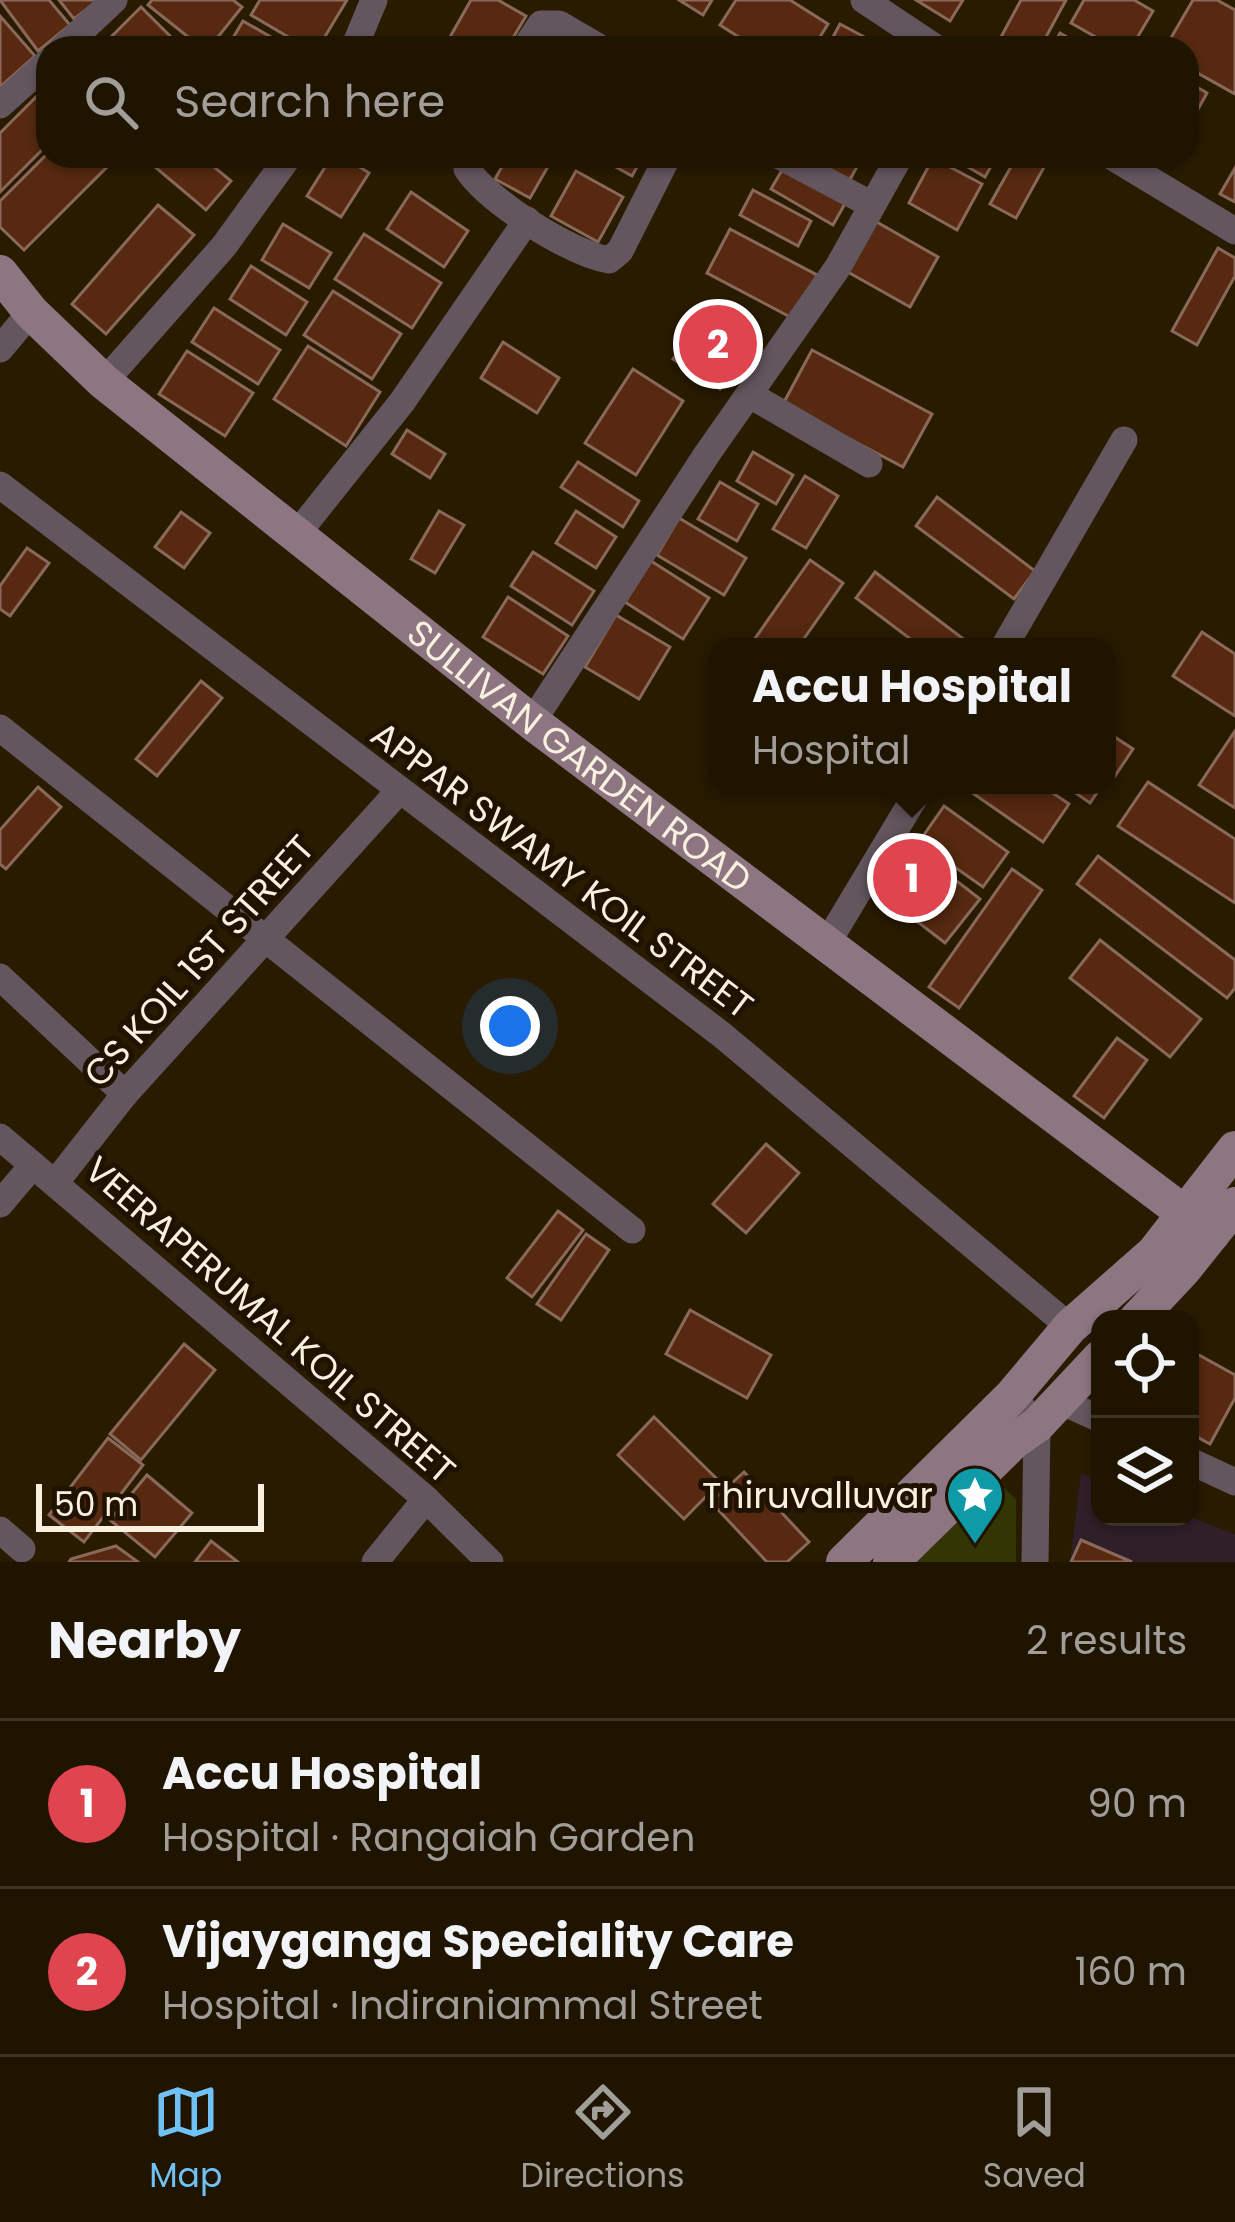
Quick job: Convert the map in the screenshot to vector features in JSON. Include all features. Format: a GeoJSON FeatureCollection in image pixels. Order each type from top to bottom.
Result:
{"type":"FeatureCollection","features":[{"type":"Feature","properties":{"kind":"main road","name":"SULLIVAN GARDEN ROAD"},"geometry":{"type":"LineString","coordinates":[[0,274],[31,312],[104,382],[532,722],[1210,1231]]}},
{"type":"Feature","properties":{"kind":"main road"},"geometry":{"type":"LineString","coordinates":[[1210,1231],[1235,1149]]}},
{"type":"Feature","properties":{"kind":"main road"},"geometry":{"type":"LineString","coordinates":[[1144,1310],[1235,1205]]}},
{"type":"Feature","properties":{"kind":"main road"},"geometry":{"type":"LineString","coordinates":[[844,1562],[1012,1396],[1070,1327],[1154,1253],[1210,1231]]}},
{"type":"Feature","properties":{"kind":"main road"},"geometry":{"type":"LineString","coordinates":[[891,1562],[1091,1368]]}},
{"type":"Feature","properties":{"kind":"street"},"geometry":{"type":"LineString","coordinates":[[76,36],[114,0]]}},
{"type":"Feature","properties":{"kind":"street"},"geometry":{"type":"LineString","coordinates":[[359,36],[374,0]]}},
{"type":"Feature","properties":{"kind":"street"},"geometry":{"type":"LineString","coordinates":[[864,0],[917,36]]}},
{"type":"Feature","properties":{"kind":"street"},"geometry":{"type":"LineString","coordinates":[[530,24],[559,23],[580,36]]}},
{"type":"Feature","properties":{"kind":"street"},"geometry":{"type":"LineString","coordinates":[[0,105],[36,73]]}},
{"type":"Feature","properties":{"kind":"street"},"geometry":{"type":"LineString","coordinates":[[104,382],[224,246],[280,168]]}},
{"type":"Feature","properties":{"kind":"street"},"geometry":{"type":"LineString","coordinates":[[467,168],[476,183],[527,220],[596,258],[609,260],[620,251],[662,168]]}},
{"type":"Feature","properties":{"kind":"street"},"geometry":{"type":"LineString","coordinates":[[802,168],[872,206]]}},
{"type":"Feature","properties":{"kind":"street"},"geometry":{"type":"LineString","coordinates":[[532,722],[706,454],[838,267],[893,168]]}},
{"type":"Feature","properties":{"kind":"street"},"geometry":{"type":"LineString","coordinates":[[1131,168],[1235,231]]}},
{"type":"Feature","properties":{"kind":"street"},"geometry":{"type":"LineString","coordinates":[[296,535],[402,403],[527,220]]}},
{"type":"Feature","properties":{"kind":"street"},"geometry":{"type":"LineString","coordinates":[[0,349],[31,312]]}},
{"type":"Feature","properties":{"kind":"street"},"geometry":{"type":"LineString","coordinates":[[750,395],[869,464]]}},
{"type":"Feature","properties":{"kind":"street"},"geometry":{"type":"LineString","coordinates":[[1009,638],[1124,440]]}},
{"type":"Feature","properties":{"kind":"street","name":"APPAR SWAMY KOIL STREET"},"geometry":{"type":"LineString","coordinates":[[0,485],[722,1035],[1070,1327]]}},
{"type":"Feature","properties":{"kind":"street"},"geometry":{"type":"LineString","coordinates":[[0,728],[632,1230]]}},
{"type":"Feature","properties":{"kind":"street","name":"CS KOIL 1ST STREET"},"geometry":{"type":"LineString","coordinates":[[0,1204],[44,1174],[125,1094],[399,791]]}},
{"type":"Feature","properties":{"kind":"street"},"geometry":{"type":"LineString","coordinates":[[826,945],[917,794]]}},
{"type":"Feature","properties":{"kind":"street"},"geometry":{"type":"LineString","coordinates":[[0,977],[125,1094]]}},
{"type":"Feature","properties":{"kind":"street","name":"VEERAPERUMAL KOIL STREET"},"geometry":{"type":"LineString","coordinates":[[0,1138],[426,1499],[490,1562]]}},
{"type":"Feature","properties":{"kind":"street"},"geometry":{"type":"LineString","coordinates":[[1012,1396],[1048,1413],[1091,1418]]}},
{"type":"Feature","properties":{"kind":"street"},"geometry":{"type":"LineString","coordinates":[[1035,1562],[1048,1413]]}},
{"type":"Feature","properties":{"kind":"street"},"geometry":{"type":"LineString","coordinates":[[1199,1465],[1235,1481]]}},
{"type":"Feature","properties":{"kind":"street"},"geometry":{"type":"LineString","coordinates":[[375,1562],[426,1499]]}},
{"type":"Feature","properties":{"kind":"shaded area"},"geometry":{"type":"Polygon","coordinates":[[[1081,1473],[1091,1477],[1091,1526],[1199,1526],[1199,1520],[1235,1534],[1235,1562],[1070,1562],[1081,1473]]]}},
{"type":"Feature","properties":{"kind":"shaded area"},"geometry":{"type":"Polygon","coordinates":[[[1003,1487],[1016,1499],[1016,1562],[910,1562],[976,1497],[1003,1487]]]}},
{"type":"Feature","properties":{"kind":"building"},"geometry":{"type":"Polygon","coordinates":[[[0,0],[49,0],[70,25],[56,36],[36,36],[36,48],[0,0]]]}},
{"type":"Feature","properties":{"kind":"building"},"geometry":{"type":"Polygon","coordinates":[[[59,0],[99,0],[74,19],[59,0]]]}},
{"type":"Feature","properties":{"kind":"building"},"geometry":{"type":"Polygon","coordinates":[[[152,0],[233,0],[242,7],[219,36],[187,36],[148,5],[152,0]]]}},
{"type":"Feature","properties":{"kind":"building"},"geometry":{"type":"Polygon","coordinates":[[[260,0],[347,0],[325,36],[287,36],[251,15],[260,0]]]}},
{"type":"Feature","properties":{"kind":"building"},"geometry":{"type":"Polygon","coordinates":[[[471,0],[498,0],[526,16],[514,36],[451,36],[471,0]]]}},
{"type":"Feature","properties":{"kind":"building"},"geometry":{"type":"Polygon","coordinates":[[[679,0],[712,0],[703,15],[679,0]]]}},
{"type":"Feature","properties":{"kind":"building"},"geometry":{"type":"Polygon","coordinates":[[[736,0],[790,0],[828,24],[820,36],[737,36],[720,25],[736,0]]]}},
{"type":"Feature","properties":{"kind":"building"},"geometry":{"type":"Polygon","coordinates":[[[916,0],[963,0],[950,21],[916,0]]]}},
{"type":"Feature","properties":{"kind":"building"},"geometry":{"type":"Polygon","coordinates":[[[1021,0],[1066,0],[1046,36],[1002,36],[1021,0]]]}},
{"type":"Feature","properties":{"kind":"building"},"geometry":{"type":"Polygon","coordinates":[[[1084,0],[1134,0],[1153,11],[1138,36],[1094,36],[1071,23],[1084,0]]]}},
{"type":"Feature","properties":{"kind":"building"},"geometry":{"type":"Polygon","coordinates":[[[1193,0],[1217,0],[1235,10],[1235,94],[1199,74],[1199,36],[1172,36],[1193,0]]]}},
{"type":"Feature","properties":{"kind":"building"},"geometry":{"type":"Polygon","coordinates":[[[141,7],[170,36],[112,36],[141,7]]]}},
{"type":"Feature","properties":{"kind":"building"},"geometry":{"type":"Polygon","coordinates":[[[0,16],[35,56],[0,87],[0,16]]]}},
{"type":"Feature","properties":{"kind":"building"},"geometry":{"type":"Polygon","coordinates":[[[243,21],[269,36],[234,36],[243,21]]]}},
{"type":"Feature","properties":{"kind":"building"},"geometry":{"type":"Polygon","coordinates":[[[840,24],[862,36],[834,36],[840,24]]]}},
{"type":"Feature","properties":{"kind":"building"},"geometry":{"type":"Polygon","coordinates":[[[36,97],[36,156],[0,192],[0,133],[36,97]]]}},
{"type":"Feature","properties":{"kind":"building"},"geometry":{"type":"Polygon","coordinates":[[[36,165],[106,168],[24,250],[0,227],[0,201],[36,165]]]}},
{"type":"Feature","properties":{"kind":"building"},"geometry":{"type":"Polygon","coordinates":[[[156,168],[215,168],[231,181],[206,210],[156,168]]]}},
{"type":"Feature","properties":{"kind":"building"},"geometry":{"type":"Polygon","coordinates":[[[324,168],[361,168],[369,173],[341,217],[307,196],[324,168]]]}},
{"type":"Feature","properties":{"kind":"building"},"geometry":{"type":"Polygon","coordinates":[[[501,168],[547,168],[530,198],[495,179],[501,168]]]}},
{"type":"Feature","properties":{"kind":"building"},"geometry":{"type":"Polygon","coordinates":[[[783,168],[790,168],[847,200],[833,225],[771,189],[783,168]]]}},
{"type":"Feature","properties":{"kind":"building"},"geometry":{"type":"Polygon","coordinates":[[[821,168],[856,168],[848,183],[821,168]]]}},
{"type":"Feature","properties":{"kind":"building"},"geometry":{"type":"Polygon","coordinates":[[[928,168],[952,168],[982,184],[957,230],[909,203],[928,168]]]}},
{"type":"Feature","properties":{"kind":"building"},"geometry":{"type":"Polygon","coordinates":[[[970,168],[990,168],[985,177],[970,168]]]}},
{"type":"Feature","properties":{"kind":"building"},"geometry":{"type":"Polygon","coordinates":[[[1010,168],[1044,168],[1016,218],[990,204],[1010,168]]]}},
{"type":"Feature","properties":{"kind":"building"},"geometry":{"type":"Polygon","coordinates":[[[1235,168],[1235,202],[1220,194],[1235,168]]]}},
{"type":"Feature","properties":{"kind":"building"},"geometry":{"type":"Polygon","coordinates":[[[576,171],[623,197],[598,242],[551,216],[576,171]]]}},
{"type":"Feature","properties":{"kind":"building"},"geometry":{"type":"Polygon","coordinates":[[[753,190],[811,221],[798,246],[740,215],[753,190]]]}},
{"type":"Feature","properties":{"kind":"building"},"geometry":{"type":"Polygon","coordinates":[[[411,192],[468,231],[444,267],[387,229],[411,192]]]}},
{"type":"Feature","properties":{"kind":"building"},"geometry":{"type":"Polygon","coordinates":[[[158,205],[194,235],[106,334],[72,304],[158,205]]]}},
{"type":"Feature","properties":{"kind":"building"},"geometry":{"type":"Polygon","coordinates":[[[875,221],[938,257],[910,307],[846,271],[875,221]]]}},
{"type":"Feature","properties":{"kind":"building"},"geometry":{"type":"Polygon","coordinates":[[[283,224],[331,253],[309,288],[262,260],[283,224]]]}},
{"type":"Feature","properties":{"kind":"building"},"geometry":{"type":"Polygon","coordinates":[[[730,229],[817,275],[794,319],[707,273],[730,229]]]}},
{"type":"Feature","properties":{"kind":"building"},"geometry":{"type":"Polygon","coordinates":[[[364,234],[441,283],[412,328],[335,279],[364,234]]]}},
{"type":"Feature","properties":{"kind":"building"},"geometry":{"type":"Polygon","coordinates":[[[1218,248],[1235,258],[1235,276],[1197,345],[1172,331],[1218,248]]]}},
{"type":"Feature","properties":{"kind":"building"},"geometry":{"type":"Polygon","coordinates":[[[251,266],[307,302],[286,335],[230,299],[251,266]]]}},
{"type":"Feature","properties":{"kind":"building"},"geometry":{"type":"Polygon","coordinates":[[[333,291],[401,334],[372,379],[304,335],[333,291]]]}},
{"type":"Feature","properties":{"kind":"building"},"geometry":{"type":"Polygon","coordinates":[[[709,304],[756,334],[720,389],[673,359],[709,304]]]}},
{"type":"Feature","properties":{"kind":"building"},"geometry":{"type":"Polygon","coordinates":[[[214,308],[280,350],[258,384],[192,342],[214,308]]]}},
{"type":"Feature","properties":{"kind":"building"},"geometry":{"type":"Polygon","coordinates":[[[503,342],[559,378],[537,413],[481,378],[503,342]]]}},
{"type":"Feature","properties":{"kind":"building"},"geometry":{"type":"Polygon","coordinates":[[[308,346],[380,392],[346,446],[274,399],[308,346]]]}},
{"type":"Feature","properties":{"kind":"building"},"geometry":{"type":"Polygon","coordinates":[[[812,350],[932,414],[903,467],[783,404],[812,350]]]}},
{"type":"Feature","properties":{"kind":"building"},"geometry":{"type":"Polygon","coordinates":[[[187,351],[253,393],[225,436],[159,394],[187,351]]]}},
{"type":"Feature","properties":{"kind":"building"},"geometry":{"type":"Polygon","coordinates":[[[633,369],[683,401],[636,475],[585,443],[633,369]]]}},
{"type":"Feature","properties":{"kind":"building"},"geometry":{"type":"Polygon","coordinates":[[[407,430],[445,454],[430,478],[392,454],[407,430]]]}},
{"type":"Feature","properties":{"kind":"building"},"geometry":{"type":"Polygon","coordinates":[[[753,452],[793,475],[776,504],[737,481],[753,452]]]}},
{"type":"Feature","properties":{"kind":"building"},"geometry":{"type":"Polygon","coordinates":[[[578,462],[639,501],[623,527],[561,487],[578,462]]]}},
{"type":"Feature","properties":{"kind":"building"},"geometry":{"type":"Polygon","coordinates":[[[805,476],[838,496],[806,548],[773,529],[805,476]]]}},
{"type":"Feature","properties":{"kind":"building"},"geometry":{"type":"Polygon","coordinates":[[[720,482],[758,504],[737,541],[698,519],[720,482]]]}},
{"type":"Feature","properties":{"kind":"building"},"geometry":{"type":"Polygon","coordinates":[[[937,497],[1035,571],[1014,599],[916,526],[937,497]]]}},
{"type":"Feature","properties":{"kind":"building"},"geometry":{"type":"Polygon","coordinates":[[[439,511],[464,525],[435,573],[411,559],[439,511]]]}},
{"type":"Feature","properties":{"kind":"building"},"geometry":{"type":"Polygon","coordinates":[[[576,511],[616,537],[596,568],[556,543],[576,511]]]}},
{"type":"Feature","properties":{"kind":"building"},"geometry":{"type":"Polygon","coordinates":[[[181,512],[210,533],[184,568],[155,547],[181,512]]]}},
{"type":"Feature","properties":{"kind":"building"},"geometry":{"type":"Polygon","coordinates":[[[679,518],[746,558],[724,595],[657,555],[679,518]]]}},
{"type":"Feature","properties":{"kind":"building"},"geometry":{"type":"Polygon","coordinates":[[[27,548],[49,563],[10,616],[0,609],[0,586],[27,548]]]}},
{"type":"Feature","properties":{"kind":"building"},"geometry":{"type":"Polygon","coordinates":[[[533,552],[594,591],[572,625],[511,586],[533,552]]]}},
{"type":"Feature","properties":{"kind":"building"},"geometry":{"type":"Polygon","coordinates":[[[810,560],[843,583],[804,638],[755,638],[810,560]]]}},
{"type":"Feature","properties":{"kind":"building"},"geometry":{"type":"Polygon","coordinates":[[[651,561],[709,598],[683,639],[625,602],[651,561]]]}},
{"type":"Feature","properties":{"kind":"building"},"geometry":{"type":"Polygon","coordinates":[[[875,572],[962,638],[909,638],[856,598],[875,572]]]}},
{"type":"Feature","properties":{"kind":"building"},"geometry":{"type":"Polygon","coordinates":[[[508,597],[568,636],[543,674],[483,637],[508,597]]]}},
{"type":"Feature","properties":{"kind":"building"},"geometry":{"type":"Polygon","coordinates":[[[616,615],[670,647],[639,699],[585,667],[616,615]]]}},
{"type":"Feature","properties":{"kind":"building"},"geometry":{"type":"Polygon","coordinates":[[[1202,632],[1235,654],[1235,716],[1173,676],[1202,632]]]}},
{"type":"Feature","properties":{"kind":"building"},"geometry":{"type":"Polygon","coordinates":[[[201,681],[222,698],[157,776],[136,759],[201,681]]]}},
{"type":"Feature","properties":{"kind":"building"},"geometry":{"type":"Polygon","coordinates":[[[1235,731],[1235,808],[1199,785],[1235,731]]]}},
{"type":"Feature","properties":{"kind":"building"},"geometry":{"type":"Polygon","coordinates":[[[1116,738],[1133,749],[1116,774],[1116,738]]]}},
{"type":"Feature","properties":{"kind":"building"},"geometry":{"type":"Polygon","coordinates":[[[1148,782],[1235,839],[1235,903],[1118,826],[1148,782]]]}},
{"type":"Feature","properties":{"kind":"building"},"geometry":{"type":"Polygon","coordinates":[[[38,787],[61,807],[6,869],[0,864],[0,830],[38,787]]]}},
{"type":"Feature","properties":{"kind":"building"},"geometry":{"type":"Polygon","coordinates":[[[974,794],[1054,794],[1069,804],[1043,842],[974,794]]]}},
{"type":"Feature","properties":{"kind":"building"},"geometry":{"type":"Polygon","coordinates":[[[944,806],[1008,852],[983,887],[919,842],[944,806]]]}},
{"type":"Feature","properties":{"kind":"building"},"geometry":{"type":"Polygon","coordinates":[[[914,848],[980,899],[945,943],[879,892],[914,848]]]}},
{"type":"Feature","properties":{"kind":"building"},"geometry":{"type":"Polygon","coordinates":[[[1098,856],[1235,960],[1235,988],[1227,998],[1077,884],[1098,856]]]}},
{"type":"Feature","properties":{"kind":"building"},"geometry":{"type":"Polygon","coordinates":[[[1012,869],[1042,890],[959,1008],[929,987],[1012,869]]]}},
{"type":"Feature","properties":{"kind":"building"},"geometry":{"type":"Polygon","coordinates":[[[1100,940],[1201,1019],[1170,1057],[1070,978],[1100,940]]]}},
{"type":"Feature","properties":{"kind":"building"},"geometry":{"type":"Polygon","coordinates":[[[1117,1038],[1147,1060],[1104,1118],[1074,1096],[1117,1038]]]}},
{"type":"Feature","properties":{"kind":"building"},"geometry":{"type":"Polygon","coordinates":[[[766,1144],[799,1173],[746,1233],[713,1204],[766,1144]]]}},
{"type":"Feature","properties":{"kind":"building"},"geometry":{"type":"Polygon","coordinates":[[[558,1211],[583,1230],[532,1297],[507,1278],[558,1211]]]}},
{"type":"Feature","properties":{"kind":"building"},"geometry":{"type":"Polygon","coordinates":[[[586,1234],[609,1250],[561,1320],[537,1304],[586,1234]]]}},
{"type":"Feature","properties":{"kind":"building"},"geometry":{"type":"Polygon","coordinates":[[[690,1310],[771,1355],[747,1398],[666,1354],[690,1310]]]}},
{"type":"Feature","properties":{"kind":"building"},"geometry":{"type":"Polygon","coordinates":[[[184,1344],[215,1370],[141,1460],[110,1434],[184,1344]]]}},
{"type":"Feature","properties":{"kind":"building"},"geometry":{"type":"Polygon","coordinates":[[[1199,1355],[1235,1375],[1235,1398],[1210,1444],[1199,1438],[1199,1355]]]}},
{"type":"Feature","properties":{"kind":"building"},"geometry":{"type":"Polygon","coordinates":[[[654,1417],[720,1482],[684,1519],[618,1455],[654,1417]]]}},
{"type":"Feature","properties":{"kind":"building"},"geometry":{"type":"Polygon","coordinates":[[[108,1438],[143,1465],[84,1542],[49,1515],[108,1438]]]}},
{"type":"Feature","properties":{"kind":"building"},"geometry":{"type":"Polygon","coordinates":[[[744,1472],[809,1542],[787,1562],[767,1562],[711,1502],[744,1472]]]}},
{"type":"Feature","properties":{"kind":"building"},"geometry":{"type":"Polygon","coordinates":[[[147,1475],[192,1513],[155,1557],[110,1520],[147,1475]]]}},
{"type":"Feature","properties":{"kind":"building"},"geometry":{"type":"Polygon","coordinates":[[[1081,1540],[1132,1562],[1071,1562],[1081,1540]]]}},
{"type":"Feature","properties":{"kind":"building"},"geometry":{"type":"Polygon","coordinates":[[[211,1541],[238,1562],[195,1562],[211,1541]]]}},
{"type":"Feature","properties":{"kind":"building"},"geometry":{"type":"Polygon","coordinates":[[[116,1546],[138,1562],[69,1562],[71,1559],[116,1546]]]}},
{"type":"Feature","properties":{"kind":"place","name":"Vijayganga Speciality Care"},"geometry":{"type":"Point","coordinates":[718,344]}},
{"type":"Feature","properties":{"kind":"place","name":"Accu Hospital"},"geometry":{"type":"Point","coordinates":[912,878]}},
{"type":"Feature","properties":{"kind":"place","name":"Thiruvalluvar"},"geometry":{"type":"Point","coordinates":[975,1546]}}]}
